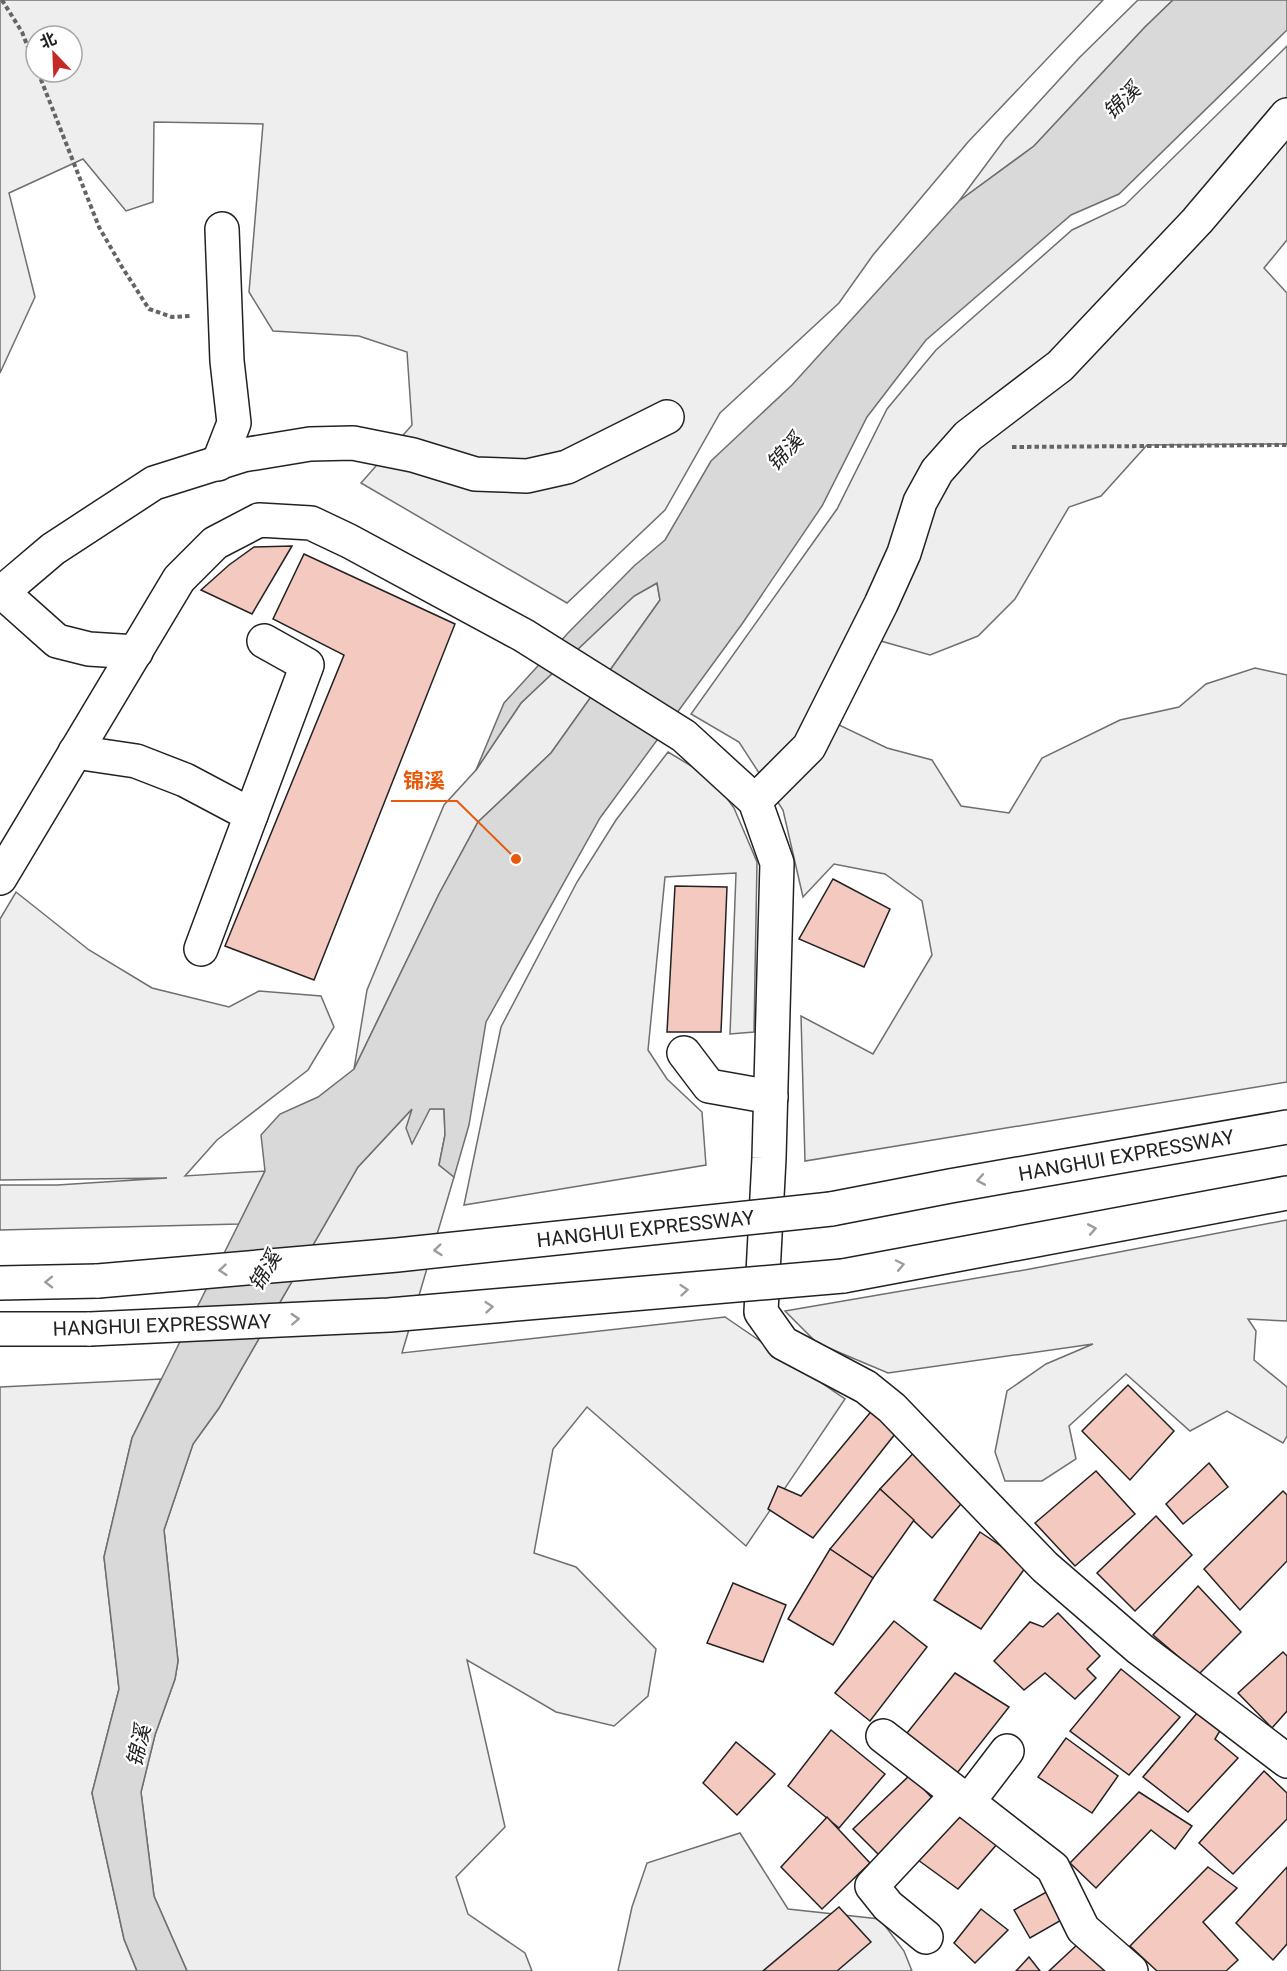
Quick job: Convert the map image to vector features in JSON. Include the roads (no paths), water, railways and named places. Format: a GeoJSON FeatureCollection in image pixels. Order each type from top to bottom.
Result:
{"type":"FeatureCollection","features":[{"type":"Feature","properties":{"kind":"main road"},"geometry":{"type":"LineString","coordinates":[[755,801],[808,747],[882,604],[904,553],[920,502],[937,471],[968,436],[1060,366],[1197,221],[1287,115]]}},
{"type":"Feature","properties":{"kind":"main road"},"geometry":{"type":"LineString","coordinates":[[218,464],[234,423],[227,361],[222,229]]}},
{"type":"Feature","properties":{"kind":"main road"},"geometry":{"type":"LineString","coordinates":[[136,652],[89,649],[57,641],[1,593],[53,549],[154,483],[243,456],[310,444],[353,443],[413,455],[475,474],[527,476],[567,467],[667,417]]}},
{"type":"Feature","properties":{"kind":"main road"},"geometry":{"type":"LineString","coordinates":[[0,878],[179,579],[214,543],[260,520],[312,523],[349,541],[523,635],[684,736],[755,801],[777,863],[771,1097],[761,1312],[783,1343],[866,1387],[892,1408],[1045,1567],[1140,1648],[1281,1746]]}},
{"type":"Feature","properties":{"kind":"main road"},"geometry":{"type":"LineString","coordinates":[[201,949],[307,665],[264,641]]}},
{"type":"Feature","properties":{"kind":"main road"},"geometry":{"type":"LineString","coordinates":[[75,752],[136,761],[185,780],[251,815]]}},
{"type":"Feature","properties":{"kind":"main road"},"geometry":{"type":"LineString","coordinates":[[684,1053],[709,1086],[771,1097]]}},
{"type":"Feature","properties":{"kind":"main road","name":"HANGHUI EXPRESSWAY"},"geometry":{"type":"LineString","coordinates":[[0,1283],[98,1281],[397,1255],[831,1209],[1287,1127]]}},
{"type":"Feature","properties":{"kind":"main road","name":"HANGHUI EXPRESSWAY"},"geometry":{"type":"LineString","coordinates":[[0,1329],[90,1329],[389,1315],[843,1276],[1287,1193]]}},
{"type":"Feature","properties":{"kind":"main road"},"geometry":{"type":"LineString","coordinates":[[884,1736],[1053,1868],[1083,1929],[1131,1971]]}},
{"type":"Feature","properties":{"kind":"main road"},"geometry":{"type":"LineString","coordinates":[[926,1937],[888,1906],[872,1886],[963,1798],[1007,1751]]}},
{"type":"Feature","properties":{"kind":"water"},"geometry":{"type":"Polygon","coordinates":[[[1173,0],[1287,0],[1287,30],[1119,194],[1071,215],[926,340],[867,417],[822,506],[742,624],[600,818],[486,1022],[469,1125],[454,1177],[439,1165],[445,1135],[444,1109],[430,1109],[412,1144],[406,1128],[412,1109],[358,1167],[219,1408],[193,1444],[164,1530],[178,1661],[175,1679],[155,1735],[141,1792],[154,1896],[187,1971],[137,1971],[124,1939],[92,1793],[119,1689],[104,1557],[132,1438],[265,1171],[261,1135],[280,1114],[318,1097],[354,1069],[439,894],[478,822],[551,753],[660,600],[657,583],[634,596],[521,703],[476,770],[504,703],[634,566],[665,540],[711,461],[792,385],[959,201],[1034,146],[1173,0]]]}},
{"type":"Feature","properties":{"kind":"place","name":"锦溪"},"geometry":{"type":"Point","coordinates":[516,859]}}]}
